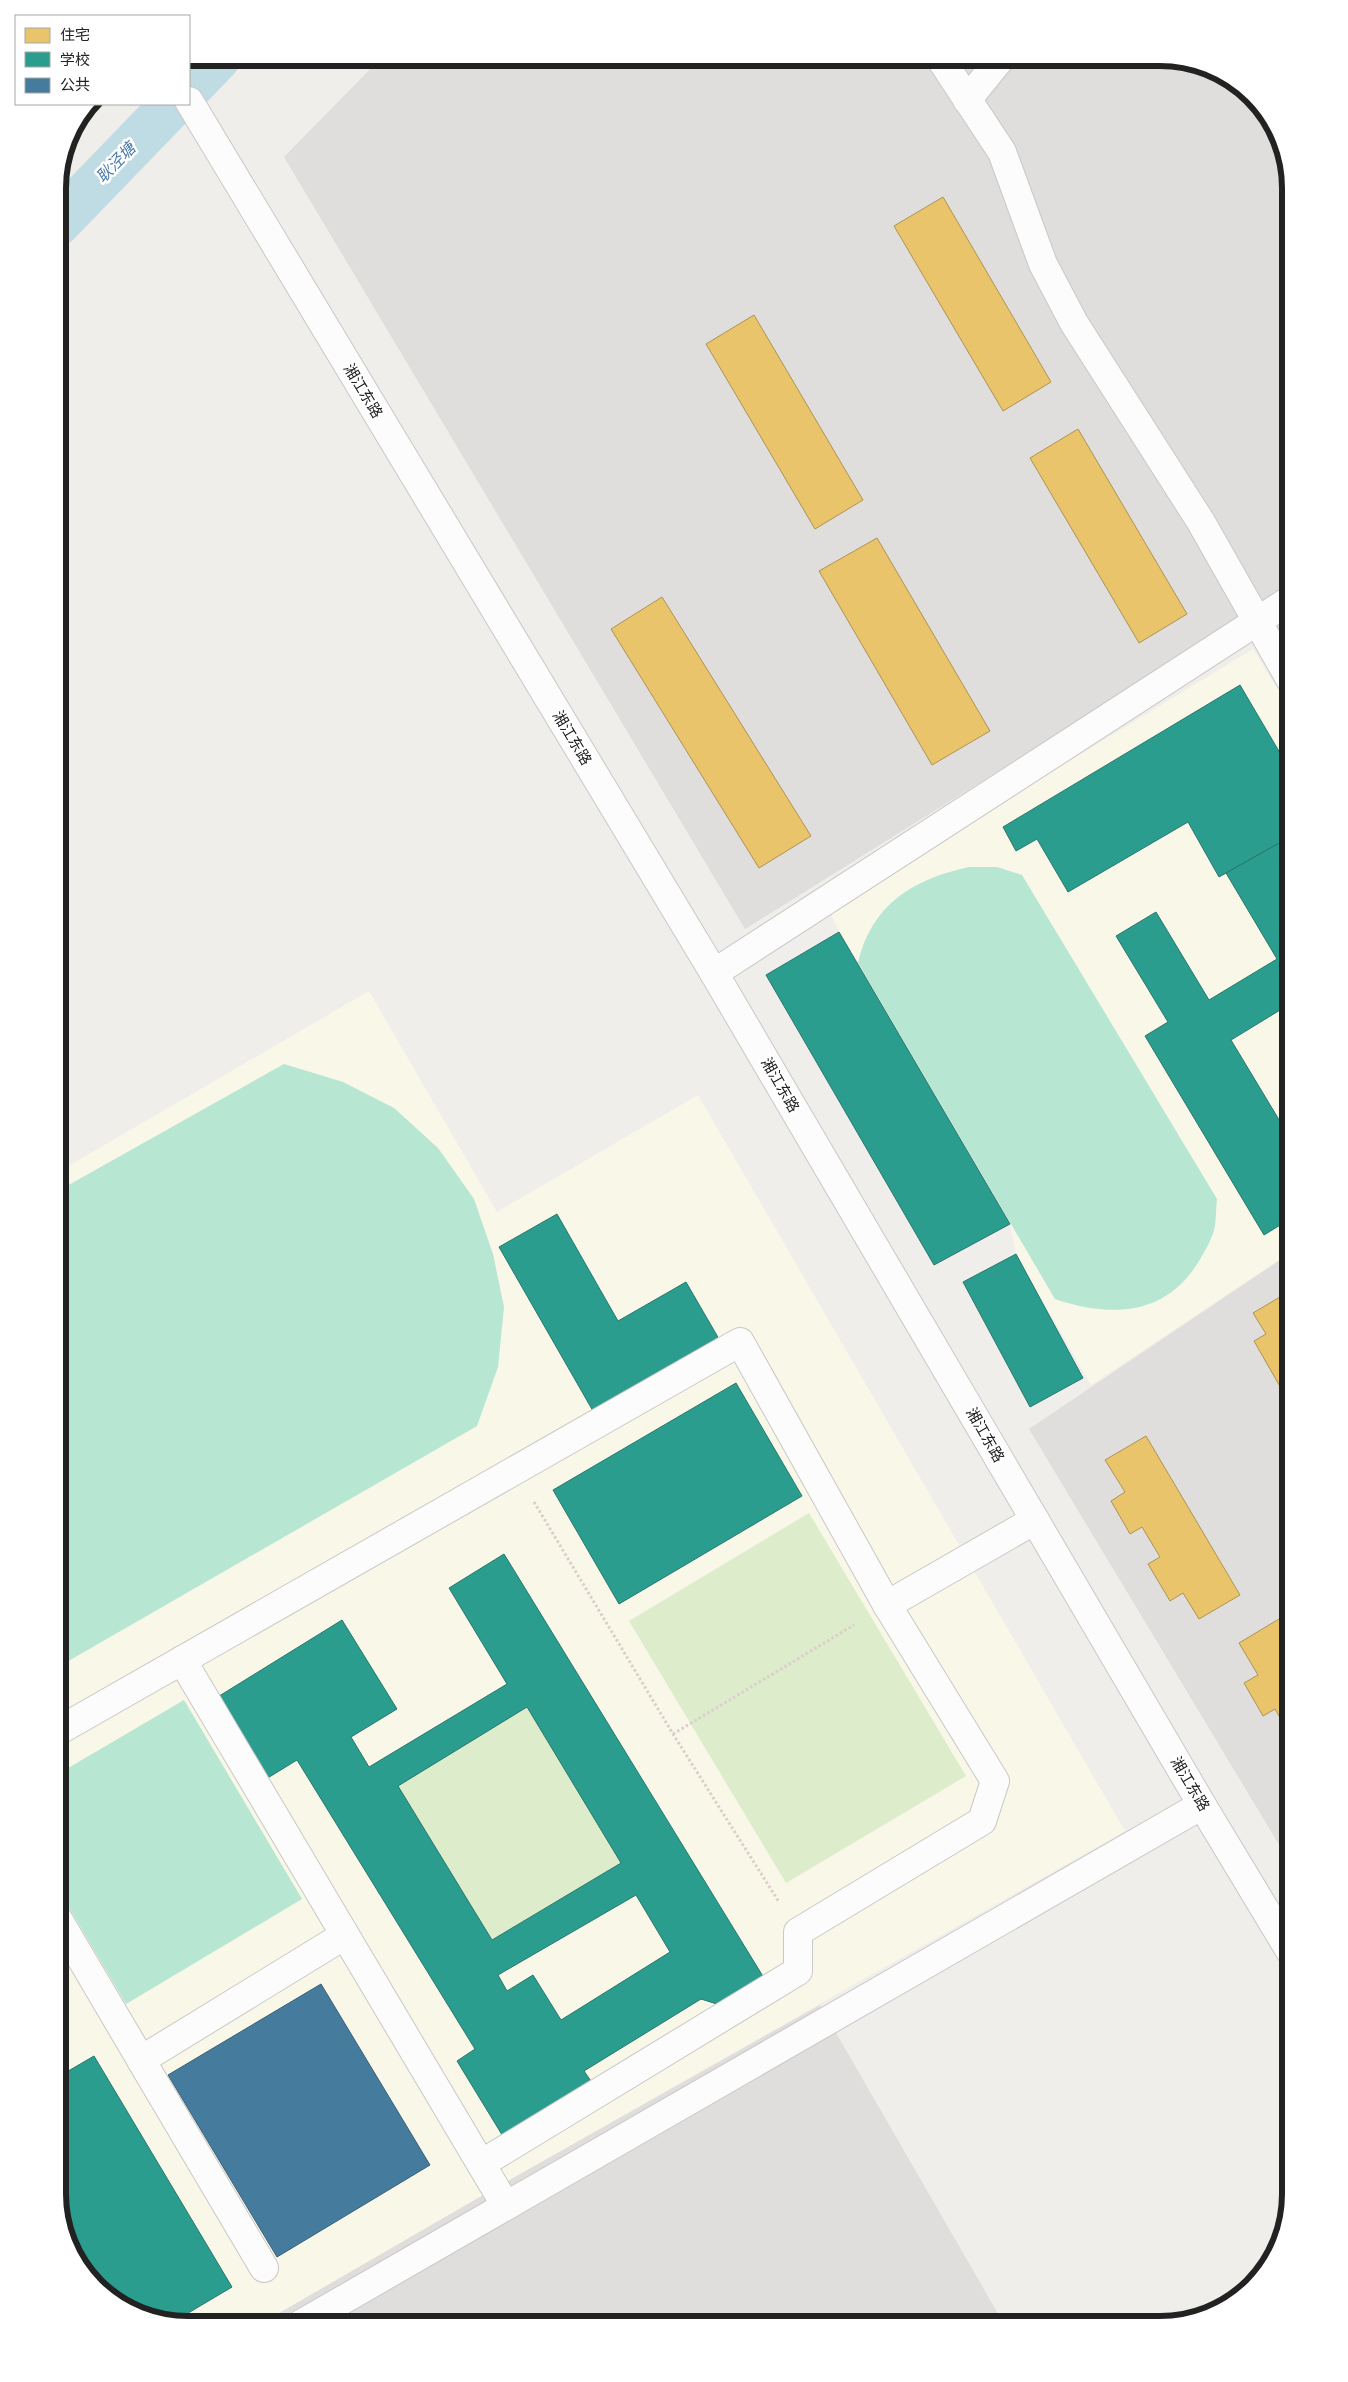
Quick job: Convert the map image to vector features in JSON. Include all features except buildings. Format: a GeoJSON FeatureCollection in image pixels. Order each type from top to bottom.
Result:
{"type":"FeatureCollection","features":[{"type":"Feature","properties":{"kind":"street"},"geometry":{"type":"LineString","coordinates":[[946,67],[1002,152],[1043,264],[1074,323],[1201,522],[1256,623],[1282,666]]}},
{"type":"Feature","properties":{"kind":"street"},"geometry":{"type":"LineString","coordinates":[[967,100],[994,67]]}},
{"type":"Feature","properties":{"kind":"street","name":"湘江东路"},"geometry":{"type":"LineString","coordinates":[[190,103],[714,973],[1202,1805],[1282,1938]]}},
{"type":"Feature","properties":{"kind":"street"},"geometry":{"type":"LineString","coordinates":[[714,973],[1282,605]]}},
{"type":"Feature","properties":{"kind":"street"},"geometry":{"type":"LineString","coordinates":[[66,1727],[740,1342],[887,1605],[995,1781],[982,1821],[798,1932],[798,1971],[481,2164]]}},
{"type":"Feature","properties":{"kind":"street"},"geometry":{"type":"LineString","coordinates":[[887,1605],[1035,1520]]}},
{"type":"Feature","properties":{"kind":"street"},"geometry":{"type":"LineString","coordinates":[[182,1660],[506,2206]]}},
{"type":"Feature","properties":{"kind":"street"},"geometry":{"type":"LineString","coordinates":[[316,2315],[1202,1805]]}},
{"type":"Feature","properties":{"kind":"street"},"geometry":{"type":"LineString","coordinates":[[66,1933],[264,2268]]}},
{"type":"Feature","properties":{"kind":"street"},"geometry":{"type":"LineString","coordinates":[[141,2060],[345,1935]]}},
{"type":"Feature","properties":{"kind":"path"},"geometry":{"type":"LineString","coordinates":[[515,1470],[673,1734],[798,1932]]}},
{"type":"Feature","properties":{"kind":"path"},"geometry":{"type":"LineString","coordinates":[[673,1734],[887,1605]]}},
{"type":"Feature","properties":{"kind":"shaded area"},"geometry":{"type":"Polygon","coordinates":[[[373,66],[1168,67],[1184,69],[1214,79],[1240,96],[1261,120],[1278,156],[1281,172],[1282,662],[1236,623],[745,929],[284,157],[373,66]]]}},
{"type":"Feature","properties":{"kind":"shaded area"},"geometry":{"type":"Polygon","coordinates":[[[1253,649],[1282,696],[1282,1258],[1091,1385],[1016,1254],[1010,1223],[839,932],[827,905],[989,810],[1253,649]]]}},
{"type":"Feature","properties":{"kind":"shaded area"},"geometry":{"type":"Polygon","coordinates":[[[369,991],[497,1212],[698,1095],[1125,1831],[495,2188],[275,2315],[180,2315],[164,2313],[134,2303],[120,2295],[96,2274],[79,2248],[67,2210],[66,2194],[67,1167],[369,991]]]}},
{"type":"Feature","properties":{"kind":"shaded area"},"geometry":{"type":"Polygon","coordinates":[[[1282,1258],[1282,1850],[1029,1429],[1282,1258]]]}},
{"type":"Feature","properties":{"kind":"shaded area"},"geometry":{"type":"Polygon","coordinates":[[[820,2005],[999,2316],[275,2315],[495,2188],[820,2005]]]}},
{"type":"Feature","properties":{"kind":"green space"},"geometry":{"type":"Polygon","coordinates":[[[969,867],[997,867],[1022,875],[1217,1199],[1214,1230],[1199,1261],[1186,1279],[1170,1293],[1154,1302],[1136,1308],[1116,1310],[1096,1309],[1055,1299],[858,963],[864,943],[873,925],[884,910],[897,898],[913,887],[930,879],[969,867]]]}},
{"type":"Feature","properties":{"kind":"green space"},"geometry":{"type":"Polygon","coordinates":[[[284,1064],[343,1082],[394,1108],[438,1148],[474,1199],[493,1254],[504,1307],[498,1367],[477,1426],[66,1662],[67,1186],[284,1064]]]}},
{"type":"Feature","properties":{"kind":"green space"},"geometry":{"type":"Polygon","coordinates":[[[809,1513],[966,1776],[786,1883],[629,1621],[809,1513]]]}},
{"type":"Feature","properties":{"kind":"green space"},"geometry":{"type":"Polygon","coordinates":[[[184,1700],[302,1899],[126,2004],[66,1903],[66,1769],[184,1700]]]}},
{"type":"Feature","properties":{"kind":"green space"},"geometry":{"type":"Polygon","coordinates":[[[527,1707],[621,1863],[492,1940],[398,1786],[527,1707]]]}},
{"type":"Feature","properties":{"kind":"waterway","name":"耿泾塘"},"geometry":{"type":"LineString","coordinates":[[190,87],[210,66]]}},
{"type":"Feature","properties":{"kind":"waterway","name":"耿泾塘"},"geometry":{"type":"LineString","coordinates":[[67,214],[172,105]]}}]}
